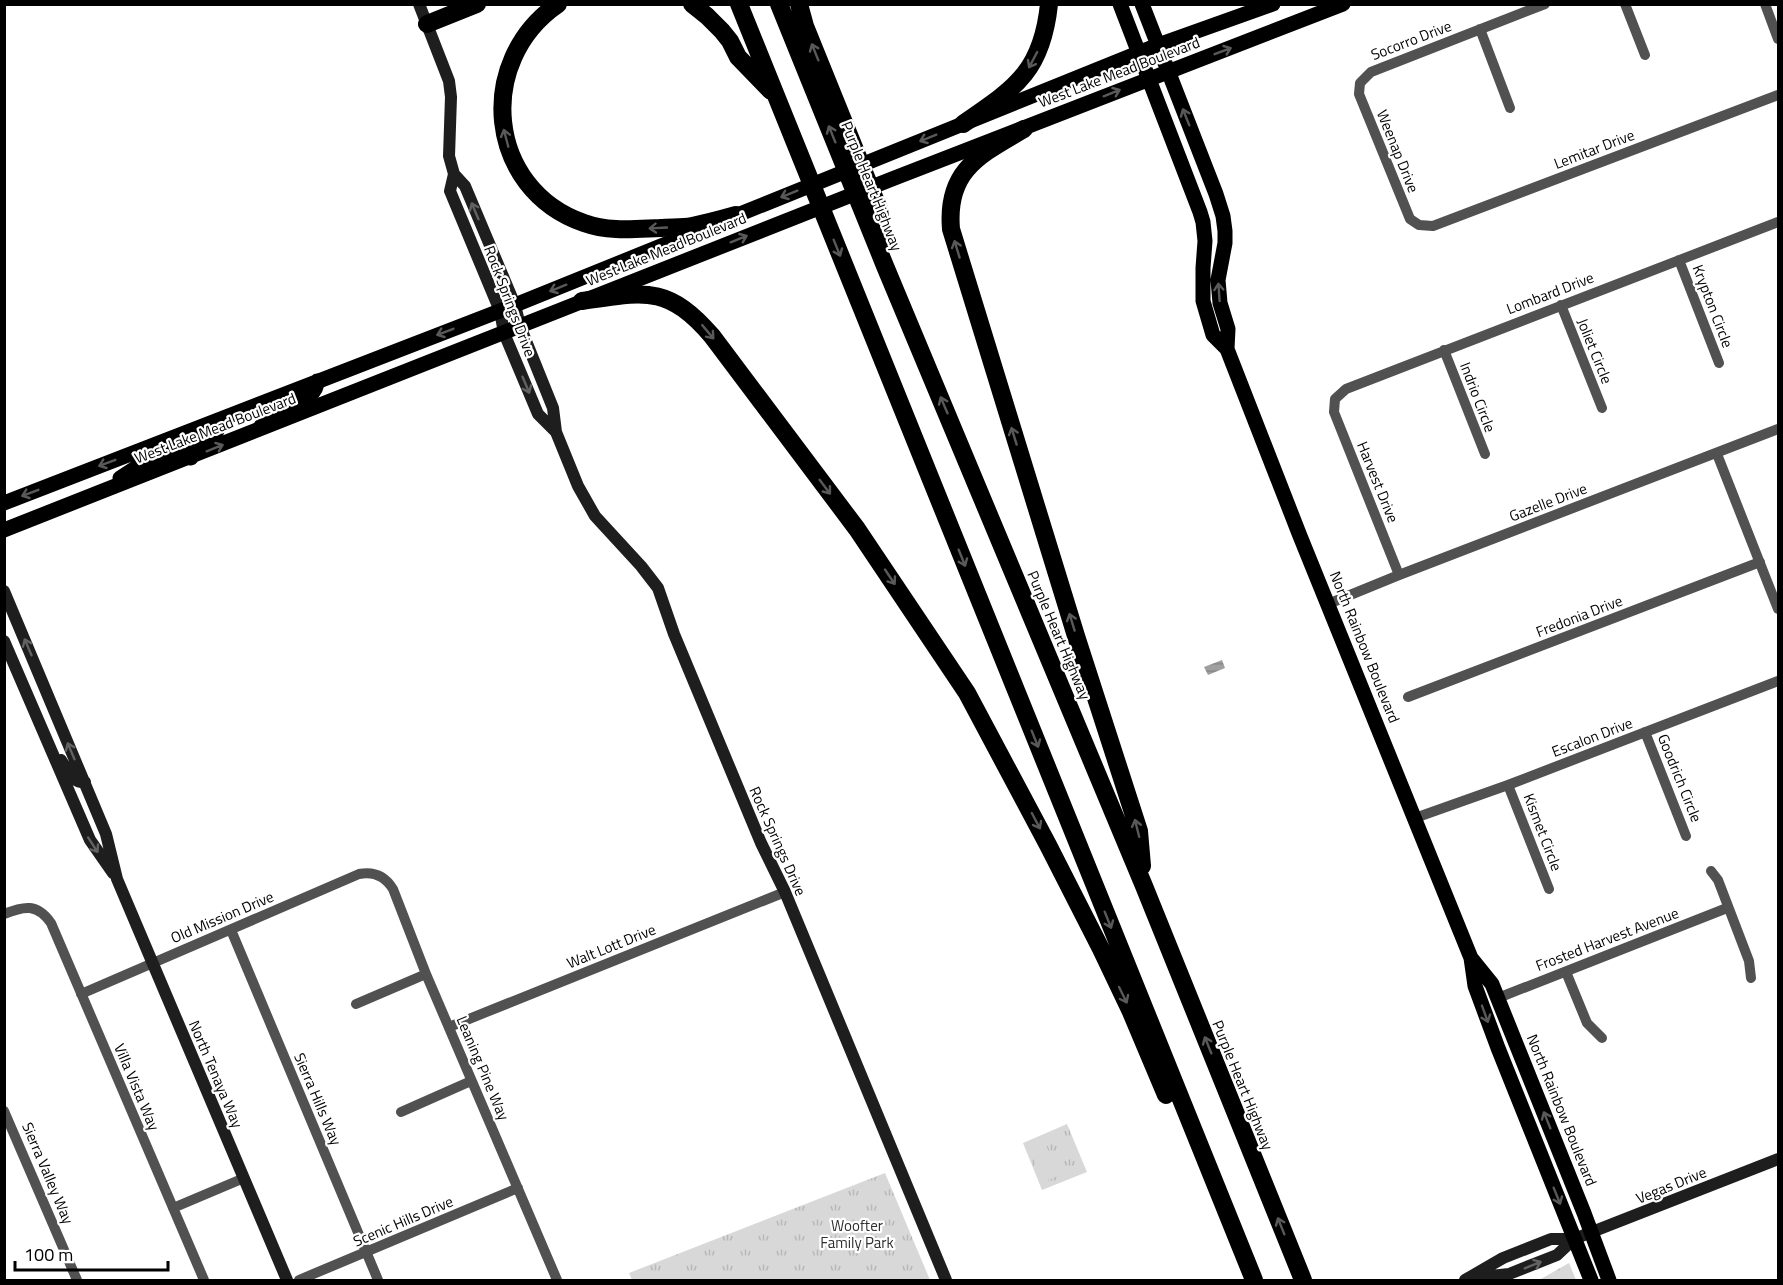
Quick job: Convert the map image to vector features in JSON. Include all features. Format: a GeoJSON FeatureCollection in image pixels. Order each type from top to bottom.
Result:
{"type":"FeatureCollection","features":[{"type":"Feature","properties":{"kind":"highway"},"geometry":{"type":"LineString","coordinates":[[440,4],[453,7],[474,6]]}},
{"type":"Feature","properties":{"kind":"highway"},"geometry":{"type":"LineString","coordinates":[[558,4],[533,26],[519,45],[509,67],[503,90],[502,114],[507,144],[520,171],[534,190],[552,207],[573,219],[608,229],[691,226],[736,215]]}},
{"type":"Feature","properties":{"kind":"highway"},"geometry":{"type":"LineString","coordinates":[[692,4],[722,31],[738,57],[778,99]]}},
{"type":"Feature","properties":{"kind":"highway"},"geometry":{"type":"LineString","coordinates":[[739,4],[1252,1274]]}},
{"type":"Feature","properties":{"kind":"highway","name":"Purple Heart Highway"},"geometry":{"type":"LineString","coordinates":[[779,4],[885,266],[1144,886],[1303,1281]]}},
{"type":"Feature","properties":{"kind":"highway"},"geometry":{"type":"LineString","coordinates":[[799,4],[805,26],[879,209],[885,266]]}},
{"type":"Feature","properties":{"kind":"highway"},"geometry":{"type":"LineString","coordinates":[[963,124],[1004,96],[1026,73],[1043,40],[1049,4]]}},
{"type":"Feature","properties":{"kind":"highway"},"geometry":{"type":"LineString","coordinates":[[427,24],[474,6]]}},
{"type":"Feature","properties":{"kind":"highway"},"geometry":{"type":"LineString","coordinates":[[1024,129],[977,158],[959,178],[951,201],[951,229],[1076,636],[1139,831],[1144,886]]}},
{"type":"Feature","properties":{"kind":"highway"},"geometry":{"type":"LineString","coordinates":[[582,301],[632,294],[651,295],[662,297],[690,313],[712,336],[856,529],[967,693],[1006,764],[1131,1012],[1182,1133],[1252,1274]]}},
{"type":"Feature","properties":{"kind":"main road","name":"Rock Springs Drive"},"geometry":{"type":"LineString","coordinates":[[419,4],[449,81],[451,97],[449,156],[454,174],[465,186],[515,305],[520,326],[553,408],[555,432],[588,507],[658,588],[674,634],[761,843],[785,892],[945,1281]]}},
{"type":"Feature","properties":{"kind":"main road","name":"North Rainbow Boulevard"},"geometry":{"type":"LineString","coordinates":[[1120,4],[1203,222],[1205,241],[1203,301],[1213,335],[1227,349],[1471,958],[1475,986],[1591,1281]]}},
{"type":"Feature","properties":{"kind":"main road","name":"North Rainbow Boulevard"},"geometry":{"type":"LineString","coordinates":[[1142,4],[1223,216],[1225,243],[1218,293],[1228,329],[1227,349]]}},
{"type":"Feature","properties":{"kind":"main road","name":"West Lake Mead Boulevard"},"geometry":{"type":"LineString","coordinates":[[4,503],[500,311],[1158,45],[1273,4]]}},
{"type":"Feature","properties":{"kind":"main road"},"geometry":{"type":"LineString","coordinates":[[1296,22],[1327,4]]}},
{"type":"Feature","properties":{"kind":"main road","name":"West Lake Mead Boulevard"},"geometry":{"type":"LineString","coordinates":[[4,530],[892,178],[1024,129],[1342,4]]}},
{"type":"Feature","properties":{"kind":"main road","name":"Rock Springs Drive"},"geometry":{"type":"LineString","coordinates":[[454,174],[450,191],[500,311],[504,333],[538,414],[555,432]]}},
{"type":"Feature","properties":{"kind":"main road"},"geometry":{"type":"LineString","coordinates":[[327,403],[327,391],[332,386],[373,369],[400,349]]}},
{"type":"Feature","properties":{"kind":"main road"},"geometry":{"type":"LineString","coordinates":[[254,432],[280,409],[312,395],[317,388],[317,381]]}},
{"type":"Feature","properties":{"kind":"main road"},"geometry":{"type":"LineString","coordinates":[[190,458],[197,440],[232,424],[248,408]]}},
{"type":"Feature","properties":{"kind":"main road"},"geometry":{"type":"LineString","coordinates":[[95,494],[143,463],[179,447],[183,443],[182,434]]}},
{"type":"Feature","properties":{"kind":"main road","name":"North Tenaya Way"},"geometry":{"type":"LineString","coordinates":[[4,591],[106,834],[117,879],[287,1281]]}},
{"type":"Feature","properties":{"kind":"main road","name":"North Tenaya Way"},"geometry":{"type":"LineString","coordinates":[[4,641],[90,840],[117,879]]}},
{"type":"Feature","properties":{"kind":"main road"},"geometry":{"type":"LineString","coordinates":[[44,734],[74,779],[78,782],[85,782]]}},
{"type":"Feature","properties":{"kind":"main road"},"geometry":{"type":"LineString","coordinates":[[74,803],[82,804],[106,834]]}},
{"type":"Feature","properties":{"kind":"main road","name":"North Rainbow Boulevard"},"geometry":{"type":"LineString","coordinates":[[1471,958],[1492,984],[1498,998],[1609,1281]]}},
{"type":"Feature","properties":{"kind":"main road","name":"Vegas Drive"},"geometry":{"type":"LineString","coordinates":[[1467,1280],[1509,1274],[1557,1255],[1574,1239],[1779,1159]]}},
{"type":"Feature","properties":{"kind":"street","name":"Socorro Drive"},"geometry":{"type":"LineString","coordinates":[[1360,82],[1371,72],[1545,4]]}},
{"type":"Feature","properties":{"kind":"street"},"geometry":{"type":"LineString","coordinates":[[1625,4],[1645,55]]}},
{"type":"Feature","properties":{"kind":"street"},"geometry":{"type":"LineString","coordinates":[[1765,4],[1779,39]]}},
{"type":"Feature","properties":{"kind":"street"},"geometry":{"type":"LineString","coordinates":[[1480,29],[1510,108]]}},
{"type":"Feature","properties":{"kind":"street","name":"Weenap Drive"},"geometry":{"type":"LineString","coordinates":[[1360,82],[1359,94],[1410,219],[1419,225]]}},
{"type":"Feature","properties":{"kind":"street","name":"Lemitar Drive"},"geometry":{"type":"LineString","coordinates":[[1419,225],[1433,226],[1779,95]]}},
{"type":"Feature","properties":{"kind":"street","name":"Lombard Drive"},"geometry":{"type":"LineString","coordinates":[[1335,399],[1346,389],[1779,222]]}},
{"type":"Feature","properties":{"kind":"street","name":"Krypton Circle"},"geometry":{"type":"LineString","coordinates":[[1678,260],[1719,363]]}},
{"type":"Feature","properties":{"kind":"street","name":"Joliet Circle"},"geometry":{"type":"LineString","coordinates":[[1561,305],[1602,408]]}},
{"type":"Feature","properties":{"kind":"street","name":"Indrio Circle"},"geometry":{"type":"LineString","coordinates":[[1444,350],[1485,454]]}},
{"type":"Feature","properties":{"kind":"street","name":"Harvest Drive"},"geometry":{"type":"LineString","coordinates":[[1335,399],[1334,411],[1399,575]]}},
{"type":"Feature","properties":{"kind":"street","name":"Gazelle Drive"},"geometry":{"type":"LineString","coordinates":[[1328,604],[1779,429]]}},
{"type":"Feature","properties":{"kind":"street"},"geometry":{"type":"LineString","coordinates":[[1717,454],[1779,609]]}},
{"type":"Feature","properties":{"kind":"street","name":"Fredonia Drive"},"geometry":{"type":"LineString","coordinates":[[1408,697],[1760,562]]}},
{"type":"Feature","properties":{"kind":"street","name":"Escalon Drive"},"geometry":{"type":"LineString","coordinates":[[1415,818],[1508,785],[1779,681]]}},
{"type":"Feature","properties":{"kind":"street","name":"Goodrich Circle"},"geometry":{"type":"LineString","coordinates":[[1645,732],[1686,836]]}},
{"type":"Feature","properties":{"kind":"street","name":"Kismet Circle"},"geometry":{"type":"LineString","coordinates":[[1508,785],[1549,889]]}},
{"type":"Feature","properties":{"kind":"street"},"geometry":{"type":"LineString","coordinates":[[1711,871],[1718,880],[1749,962],[1751,978]]}},
{"type":"Feature","properties":{"kind":"street","name":"Old Mission Drive"},"geometry":{"type":"LineString","coordinates":[[81,994],[359,874],[369,872],[376,874]]}},
{"type":"Feature","properties":{"kind":"street","name":"Leaning Pine Way"},"geometry":{"type":"LineString","coordinates":[[376,874],[387,880],[393,889],[426,974],[557,1281]]}},
{"type":"Feature","properties":{"kind":"street","name":"Walt Lott Drive"},"geometry":{"type":"LineString","coordinates":[[449,1027],[785,892]]}},
{"type":"Feature","properties":{"kind":"street","name":"Villa Vista Way"},"geometry":{"type":"LineString","coordinates":[[4,914],[27,907],[37,909],[51,923],[204,1281]]}},
{"type":"Feature","properties":{"kind":"street","name":"Frosted Harvest Avenue"},"geometry":{"type":"LineString","coordinates":[[1498,998],[1727,908]]}},
{"type":"Feature","properties":{"kind":"street","name":"Sierra Hills Way"},"geometry":{"type":"LineString","coordinates":[[231,930],[378,1281]]}},
{"type":"Feature","properties":{"kind":"street"},"geometry":{"type":"LineString","coordinates":[[1566,972],[1587,1023],[1602,1038]]}},
{"type":"Feature","properties":{"kind":"street"},"geometry":{"type":"LineString","coordinates":[[356,1004],[426,974]]}},
{"type":"Feature","properties":{"kind":"street"},"geometry":{"type":"LineString","coordinates":[[401,1112],[471,1081]]}},
{"type":"Feature","properties":{"kind":"street","name":"Sierra Valley Way"},"geometry":{"type":"LineString","coordinates":[[4,1111],[77,1281]]}},
{"type":"Feature","properties":{"kind":"street"},"geometry":{"type":"LineString","coordinates":[[173,1208],[244,1178]]}},
{"type":"Feature","properties":{"kind":"street","name":"Scenic Hills Drive"},"geometry":{"type":"LineString","coordinates":[[299,1281],[518,1188]]}},
{"type":"Feature","properties":{"kind":"green space"},"geometry":{"type":"Polygon","coordinates":[[[1067,1124],[1087,1172],[1042,1190],[1023,1143],[1067,1124]]]}},
{"type":"Feature","properties":{"kind":"green space"},"geometry":{"type":"Polygon","coordinates":[[[1045,1142],[1058,1176],[1043,1182],[1029,1149],[1045,1142]]]}},
{"type":"Feature","properties":{"kind":"green space","name":"Woofter Family Park"},"geometry":{"type":"Polygon","coordinates":[[[885,1173],[930,1280],[632,1280],[629,1273],[885,1173]]]}},
{"type":"Feature","properties":{"kind":"green space"},"geometry":{"type":"Polygon","coordinates":[[[1569,1263],[1576,1280],[1539,1280],[1569,1263]]]}},
{"type":"Feature","properties":{"kind":"shaded area"},"geometry":{"type":"Polygon","coordinates":[[[1222,660],[1225,668],[1208,675],[1204,667],[1222,660]]]}}]}
